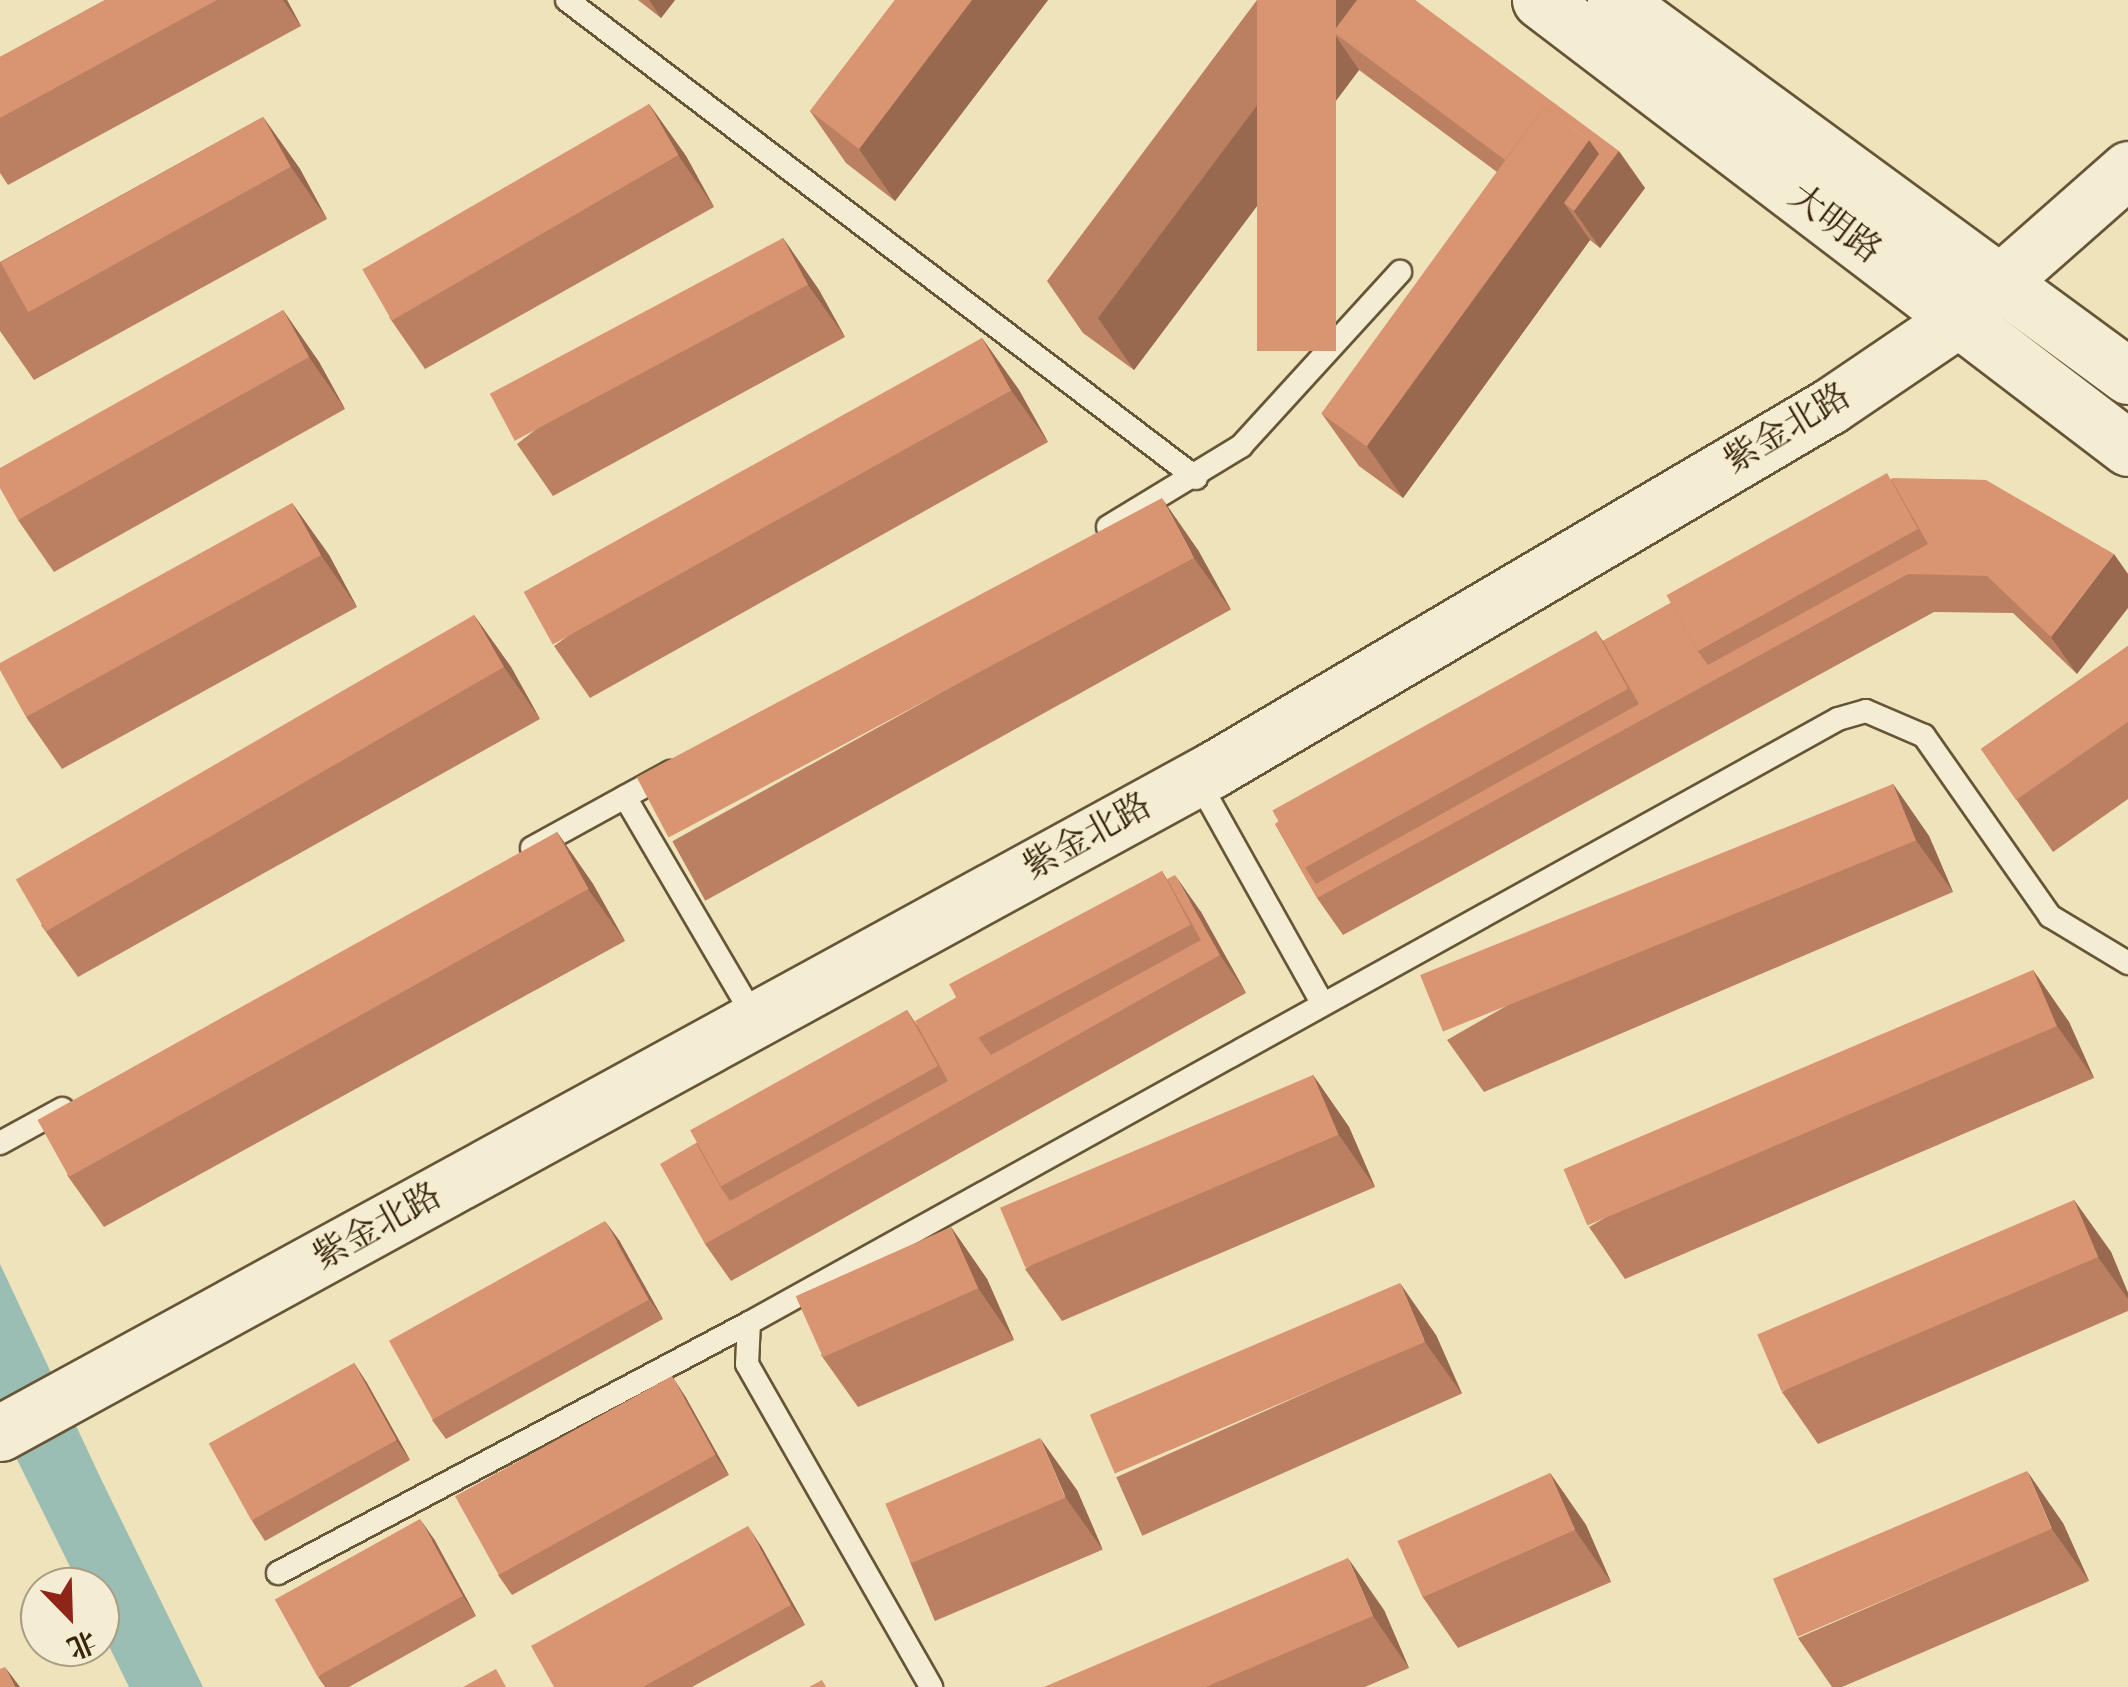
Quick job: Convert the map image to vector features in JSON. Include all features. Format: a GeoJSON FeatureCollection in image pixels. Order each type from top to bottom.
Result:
{"type":"FeatureCollection","features":[{"type":"Feature","properties":{"kind":"street","name":"大明路"},"geometry":{"type":"LineString","coordinates":[[1540,0],[2128,448]]}},
{"type":"Feature","properties":{"kind":"street","name":"大明路"},"geometry":{"type":"LineString","coordinates":[[1615,0],[2128,376]]}},
{"type":"Feature","properties":{"kind":"street","name":"紫金北路"},"geometry":{"type":"LineString","coordinates":[[0,1433],[1196,779],[1830,406],[1957,320],[2128,169]]}},
{"type":"Feature","properties":{"kind":"lane"},"geometry":{"type":"LineString","coordinates":[[567,0],[1196,478]]}},
{"type":"Feature","properties":{"kind":"lane"},"geometry":{"type":"LineString","coordinates":[[1092,536],[1196,478],[1241,446],[1400,272]]}},
{"type":"Feature","properties":{"kind":"lane"},"geometry":{"type":"LineString","coordinates":[[278,1573],[749,1323],[1838,719],[1866,711],[1924,736],[2050,916],[2128,962]]}},
{"type":"Feature","properties":{"kind":"lane"},"geometry":{"type":"LineString","coordinates":[[502,864],[694,758]]}},
{"type":"Feature","properties":{"kind":"lane"},"geometry":{"type":"LineString","coordinates":[[1196,779],[1322,1004]]}},
{"type":"Feature","properties":{"kind":"lane"},"geometry":{"type":"LineString","coordinates":[[624,797],[756,1020]]}},
{"type":"Feature","properties":{"kind":"lane"},"geometry":{"type":"LineString","coordinates":[[0,1143],[84,1097]]}},
{"type":"Feature","properties":{"kind":"lane"},"geometry":{"type":"LineString","coordinates":[[749,1323],[747,1364],[931,1687]]}},
{"type":"Feature","properties":{"kind":"water"},"geometry":{"type":"Polygon","coordinates":[[[0,1264],[203,1687],[129,1687],[119,1667],[120,1567],[70,1567],[0,1425],[0,1264]]]}},
{"type":"Feature","properties":{"kind":"building"},"geometry":{"type":"Polygon","coordinates":[[[105,0],[217,0],[0,118],[0,57],[105,0]]]}},
{"type":"Feature","properties":{"kind":"building"},"geometry":{"type":"Polygon","coordinates":[[[895,0],[972,0],[859,149],[810,111],[895,0]]]}},
{"type":"Feature","properties":{"kind":"building"},"geometry":{"type":"Polygon","coordinates":[[[1257,0],[1336,0],[1336,351],[1257,351],[1257,0]]]}},
{"type":"Feature","properties":{"kind":"building"},"geometry":{"type":"Polygon","coordinates":[[[1357,0],[1415,0],[1619,151],[1574,211],[1564,203],[1599,154],[1589,140],[1544,107],[1505,160],[1333,32],[1357,0]]]}},
{"type":"Feature","properties":{"kind":"building"},"geometry":{"type":"Polygon","coordinates":[[[649,104],[678,155],[392,321],[362,270],[649,104]]]}},
{"type":"Feature","properties":{"kind":"building"},"geometry":{"type":"Polygon","coordinates":[[[1544,107],[1589,140],[1367,447],[1321,414],[1544,107]]]}},
{"type":"Feature","properties":{"kind":"building"},"geometry":{"type":"Polygon","coordinates":[[[263,117],[291,167],[28,312],[1,262],[263,117]]]}},
{"type":"Feature","properties":{"kind":"building"},"geometry":{"type":"Polygon","coordinates":[[[783,238],[808,285],[515,441],[490,394],[783,238]]]}},
{"type":"Feature","properties":{"kind":"building"},"geometry":{"type":"Polygon","coordinates":[[[283,310],[309,357],[18,520],[0,488],[0,468],[283,310]]]}},
{"type":"Feature","properties":{"kind":"building"},"geometry":{"type":"Polygon","coordinates":[[[982,338],[1011,390],[553,645],[524,592],[982,338]]]}},
{"type":"Feature","properties":{"kind":"building"},"geometry":{"type":"Polygon","coordinates":[[[1887,473],[1918,529],[1698,651],[1667,595],[1887,473]]]}},
{"type":"Feature","properties":{"kind":"building"},"geometry":{"type":"Polygon","coordinates":[[[1893,478],[1986,480],[2114,554],[2051,637],[1987,576],[1908,574],[1317,898],[1275,824],[1279,821],[1316,884],[1639,704],[1603,641],[1671,603],[1708,665],[1928,544],[1893,478]]]}},
{"type":"Feature","properties":{"kind":"building"},"geometry":{"type":"Polygon","coordinates":[[[1162,498],[1194,558],[669,837],[637,777],[1162,498]]]}},
{"type":"Feature","properties":{"kind":"building"},"geometry":{"type":"Polygon","coordinates":[[[292,503],[321,555],[26,717],[0,670],[0,663],[292,503]]]}},
{"type":"Feature","properties":{"kind":"building"},"geometry":{"type":"Polygon","coordinates":[[[474,615],[504,667],[46,931],[16,880],[474,615]]]}},
{"type":"Feature","properties":{"kind":"building"},"geometry":{"type":"Polygon","coordinates":[[[1596,631],[1628,689],[1304,868],[1272,810],[1596,631]]]}},
{"type":"Feature","properties":{"kind":"building"},"geometry":{"type":"Polygon","coordinates":[[[2128,646],[2128,722],[2016,800],[1981,749],[2128,646]]]}},
{"type":"Feature","properties":{"kind":"building"},"geometry":{"type":"Polygon","coordinates":[[[1893,784],[1916,841],[1443,1032],[1420,975],[1893,784]]]}},
{"type":"Feature","properties":{"kind":"building"},"geometry":{"type":"Polygon","coordinates":[[[557,832],[589,889],[69,1177],[37,1120],[557,832]]]}},
{"type":"Feature","properties":{"kind":"building"},"geometry":{"type":"Polygon","coordinates":[[[1162,871],[1191,925],[978,1038],[949,984],[1162,871]]]}},
{"type":"Feature","properties":{"kind":"building"},"geometry":{"type":"Polygon","coordinates":[[[1175,875],[1220,955],[705,1244],[660,1164],[696,1143],[730,1201],[948,1081],[915,1021],[957,997],[991,1055],[1201,940],[1167,879],[1175,875]]]}},
{"type":"Feature","properties":{"kind":"building"},"geometry":{"type":"Polygon","coordinates":[[[2033,970],[2057,1026],[1587,1225],[1564,1169],[2033,970]]]}},
{"type":"Feature","properties":{"kind":"building"},"geometry":{"type":"Polygon","coordinates":[[[907,1010],[938,1066],[721,1186],[690,1130],[907,1010]]]}},
{"type":"Feature","properties":{"kind":"building"},"geometry":{"type":"Polygon","coordinates":[[[1313,1075],[1338,1135],[1025,1268],[1000,1208],[1313,1075]]]}},
{"type":"Feature","properties":{"kind":"building"},"geometry":{"type":"Polygon","coordinates":[[[2074,1200],[2098,1257],[1782,1391],[1757,1334],[2074,1200]]]}},
{"type":"Feature","properties":{"kind":"building"},"geometry":{"type":"Polygon","coordinates":[[[605,1221],[649,1300],[433,1419],[389,1341],[605,1221]]]}},
{"type":"Feature","properties":{"kind":"building"},"geometry":{"type":"Polygon","coordinates":[[[951,1227],[978,1288],[823,1357],[796,1296],[951,1227]]]}},
{"type":"Feature","properties":{"kind":"building"},"geometry":{"type":"Polygon","coordinates":[[[1400,1283],[1425,1342],[1115,1474],[1090,1415],[1400,1283]]]}},
{"type":"Feature","properties":{"kind":"building"},"geometry":{"type":"Polygon","coordinates":[[[354,1363],[397,1440],[251,1520],[209,1443],[354,1363]]]}},
{"type":"Feature","properties":{"kind":"building"},"geometry":{"type":"Polygon","coordinates":[[[672,1376],[716,1455],[499,1575],[455,1496],[672,1376]]]}},
{"type":"Feature","properties":{"kind":"building"},"geometry":{"type":"Polygon","coordinates":[[[1040,1438],[1065,1498],[911,1563],[885,1504],[1040,1438]]]}},
{"type":"Feature","properties":{"kind":"building"},"geometry":{"type":"Polygon","coordinates":[[[2027,1471],[2052,1529],[1798,1637],[1773,1579],[2027,1471]]]}},
{"type":"Feature","properties":{"kind":"building"},"geometry":{"type":"Polygon","coordinates":[[[1550,1473],[1575,1530],[1423,1598],[1397,1541],[1550,1473]]]}},
{"type":"Feature","properties":{"kind":"building"},"geometry":{"type":"Polygon","coordinates":[[[420,1519],[463,1596],[317,1676],[275,1599],[420,1519]]]}},
{"type":"Feature","properties":{"kind":"building"},"geometry":{"type":"Polygon","coordinates":[[[748,1526],[791,1605],[643,1687],[554,1687],[531,1646],[748,1526]]]}},
{"type":"Feature","properties":{"kind":"building"},"geometry":{"type":"Polygon","coordinates":[[[1348,1558],[1373,1616],[1206,1687],[1044,1687],[1348,1558]]]}},
{"type":"Feature","properties":{"kind":"building"},"geometry":{"type":"Polygon","coordinates":[[[5,1667],[15,1687],[0,1687],[0,1669],[5,1667]]]}},
{"type":"Feature","properties":{"kind":"building"},"geometry":{"type":"Polygon","coordinates":[[[496,1669],[506,1687],[463,1687],[496,1669]]]}}]}
